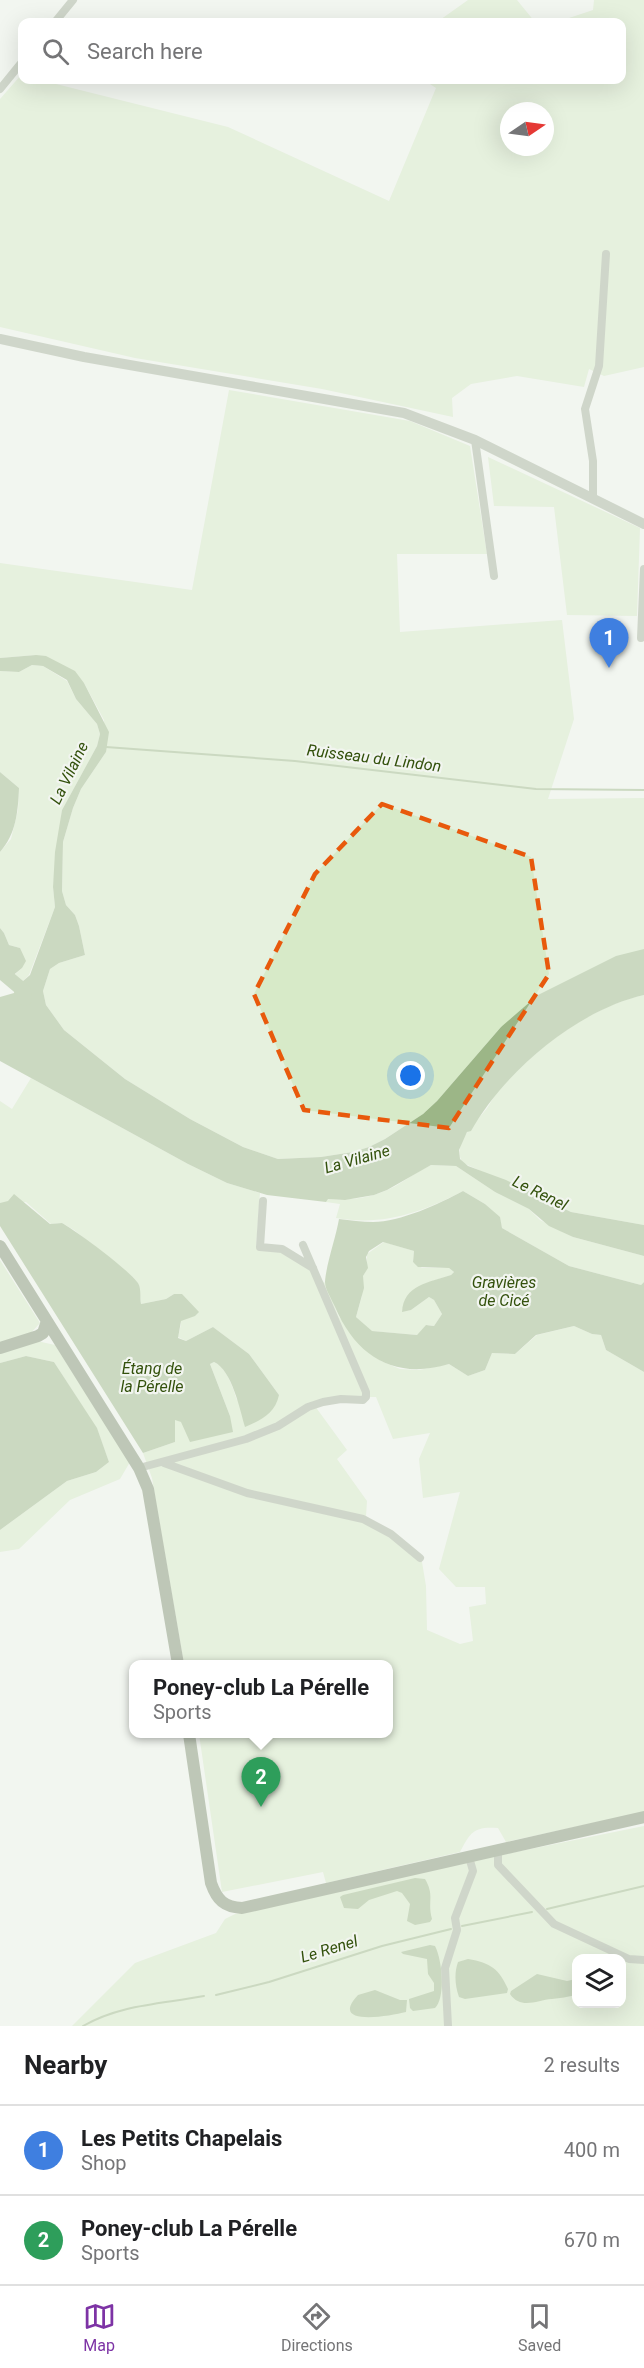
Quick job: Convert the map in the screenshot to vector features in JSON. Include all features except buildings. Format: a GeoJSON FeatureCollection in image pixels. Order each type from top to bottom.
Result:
{"type":"FeatureCollection","features":[{"type":"Feature","properties":{"kind":"main road"},"geometry":{"type":"LineString","coordinates":[[0,1246],[139,1468],[148,1489],[177,1660]]}},
{"type":"Feature","properties":{"kind":"main road"},"geometry":{"type":"LineString","coordinates":[[0,1348],[38,1336],[43,1333],[47,1321]]}},
{"type":"Feature","properties":{"kind":"main road"},"geometry":{"type":"LineString","coordinates":[[38,1336],[61,1344]]}},
{"type":"Feature","properties":{"kind":"main road"},"geometry":{"type":"LineString","coordinates":[[190,1738],[211,1883],[222,1904],[242,1908],[644,1817]]}},
{"type":"Feature","properties":{"kind":"street"},"geometry":{"type":"LineString","coordinates":[[59,18],[73,0]]}},
{"type":"Feature","properties":{"kind":"street"},"geometry":{"type":"LineString","coordinates":[[0,89],[18,67]]}},
{"type":"Feature","properties":{"kind":"street"},"geometry":{"type":"LineString","coordinates":[[592,500],[593,461],[585,409],[600,366],[606,254]]}},
{"type":"Feature","properties":{"kind":"street"},"geometry":{"type":"LineString","coordinates":[[0,339],[84,357],[404,413],[475,440],[644,524]]}},
{"type":"Feature","properties":{"kind":"street"},"geometry":{"type":"LineString","coordinates":[[475,440],[494,576]]}},
{"type":"Feature","properties":{"kind":"street"},"geometry":{"type":"LineString","coordinates":[[641,638],[644,569]]}},
{"type":"Feature","properties":{"kind":"street"},"geometry":{"type":"LineString","coordinates":[[263,1201],[261,1247],[282,1249],[313,1268]]}},
{"type":"Feature","properties":{"kind":"street"},"geometry":{"type":"LineString","coordinates":[[139,1468],[246,1439],[278,1426],[308,1407],[341,1399],[363,1400],[366,1397],[366,1392],[303,1245]]}},
{"type":"Feature","properties":{"kind":"street"},"geometry":{"type":"LineString","coordinates":[[164,1462],[247,1493],[363,1519],[391,1534],[420,1558]]}},
{"type":"Feature","properties":{"kind":"street"},"geometry":{"type":"LineString","coordinates":[[498,1850],[498,1865],[554,1924],[629,1959],[644,1960]]}},
{"type":"Feature","properties":{"kind":"street"},"geometry":{"type":"LineString","coordinates":[[448,2026],[446,1961],[457,1930],[455,1917],[473,1871],[469,1857]]}},
{"type":"Feature","properties":{"kind":"highlighted area"},"geometry":{"type":"Polygon","coordinates":[[[382,804],[531,857],[549,974],[449,1128],[304,1110],[254,994],[315,874],[382,804]]]}},
{"type":"Feature","properties":{"kind":"shaded area"},"geometry":{"type":"Polygon","coordinates":[[[468,0],[517,0],[532,18],[443,18],[468,0]]]}},
{"type":"Feature","properties":{"kind":"shaded area"},"geometry":{"type":"Polygon","coordinates":[[[594,0],[644,0],[644,367],[604,376],[589,369],[584,387],[517,376],[471,384],[452,398],[453,417],[322,389],[135,358],[0,327],[0,99],[18,78],[18,84],[56,84],[228,127],[389,201],[436,88],[430,84],[626,84],[626,18],[569,18],[593,10],[594,0]]]}},
{"type":"Feature","properties":{"kind":"shaded area"},"geometry":{"type":"Polygon","coordinates":[[[229,390],[410,421],[470,446],[487,554],[397,554],[400,632],[562,620],[574,719],[548,799],[644,798],[644,949],[501,1027],[437,1101],[423,1114],[385,1139],[353,1152],[321,1157],[278,1159],[243,1147],[190,1119],[125,1079],[64,1030],[46,1005],[43,991],[50,969],[59,963],[85,955],[79,926],[75,915],[66,905],[62,891],[63,842],[81,789],[106,752],[104,720],[84,683],[36,655],[0,658],[0,563],[192,590],[229,390]]]}},
{"type":"Feature","properties":{"kind":"shaded area"},"geometry":{"type":"Polygon","coordinates":[[[488,457],[640,528],[637,616],[567,615],[554,507],[494,506],[488,457]]]}},
{"type":"Feature","properties":{"kind":"shaded area"},"geometry":{"type":"Polygon","coordinates":[[[32,665],[43,666],[67,681],[76,699],[97,724],[100,734],[97,746],[62,810],[53,887],[55,907],[29,975],[20,984],[13,976],[22,968],[20,948],[9,945],[0,928],[0,852],[11,839],[18,810],[19,788],[0,772],[0,671],[19,672],[32,665]]]}},
{"type":"Feature","properties":{"kind":"shaded area"},"geometry":{"type":"Polygon","coordinates":[[[644,995],[644,1225],[571,1212],[463,1163],[460,1156],[461,1143],[469,1129],[499,1089],[516,1071],[549,1043],[585,1018],[624,1000],[644,995]]]}},
{"type":"Feature","properties":{"kind":"shaded area"},"geometry":{"type":"Polygon","coordinates":[[[31,1078],[188,1164],[227,1183],[260,1193],[256,1248],[282,1252],[312,1272],[325,1283],[339,1317],[381,1361],[400,1369],[419,1370],[449,1364],[468,1376],[485,1370],[492,1353],[515,1354],[537,1335],[574,1326],[592,1334],[601,1335],[606,1350],[644,1372],[644,1812],[506,1842],[498,1828],[483,1828],[473,1832],[460,1852],[326,1883],[323,1872],[222,1892],[200,1738],[393,1738],[393,1660],[183,1660],[152,1478],[143,1453],[175,1442],[175,1419],[181,1422],[230,1416],[210,1364],[214,1362],[226,1373],[237,1400],[279,1395],[249,1354],[213,1327],[186,1341],[178,1337],[181,1324],[174,1294],[166,1299],[141,1304],[139,1285],[134,1278],[74,1230],[62,1223],[51,1224],[26,1202],[0,1203],[0,1101],[12,1109],[31,1078]],[[376,1397],[312,1402],[347,1450],[337,1459],[367,1501],[366,1516],[421,1556],[426,1586],[427,1630],[460,1644],[473,1641],[469,1607],[486,1604],[485,1587],[456,1587],[439,1569],[460,1492],[423,1498],[419,1459],[430,1433],[393,1439],[376,1397]]]}},
{"type":"Feature","properties":{"kind":"shaded area"},"geometry":{"type":"Polygon","coordinates":[[[431,1165],[456,1166],[495,1192],[529,1209],[540,1220],[573,1237],[644,1256],[644,1282],[641,1285],[569,1266],[502,1228],[499,1217],[485,1204],[463,1191],[432,1206],[386,1219],[336,1218],[340,1204],[326,1202],[327,1199],[357,1198],[384,1191],[431,1165]]]}},
{"type":"Feature","properties":{"kind":"shaded area"},"geometry":{"type":"Polygon","coordinates":[[[384,1242],[414,1251],[413,1262],[422,1268],[449,1268],[454,1272],[421,1286],[405,1302],[402,1311],[411,1310],[429,1297],[434,1300],[442,1314],[434,1326],[428,1325],[417,1335],[371,1331],[356,1317],[362,1296],[363,1276],[367,1269],[367,1254],[384,1242]]]}},
{"type":"Feature","properties":{"kind":"shaded area"},"geometry":{"type":"Polygon","coordinates":[[[0,1260],[40,1323],[29,1335],[0,1344],[0,1260]]]}},
{"type":"Feature","properties":{"kind":"shaded area"},"geometry":{"type":"Polygon","coordinates":[[[37,1341],[55,1345],[130,1462],[120,1479],[70,1500],[19,1549],[0,1552],[0,1530],[67,1481],[96,1472],[109,1462],[97,1429],[54,1362],[26,1356],[0,1363],[0,1353],[37,1341]]]}},
{"type":"Feature","properties":{"kind":"shaded area"},"geometry":{"type":"Polygon","coordinates":[[[644,1826],[644,2026],[72,2026],[135,1963],[216,1933],[225,1919],[235,1914],[437,1868],[644,1826]]]}},
{"type":"Feature","properties":{"kind":"water"},"geometry":{"type":"Polygon","coordinates":[[[46,656],[75,671],[84,683],[109,732],[106,752],[81,789],[63,842],[62,891],[66,905],[75,915],[79,926],[85,955],[59,963],[50,969],[43,991],[46,1005],[64,1030],[125,1079],[190,1119],[243,1147],[278,1159],[321,1157],[353,1152],[385,1139],[423,1114],[437,1101],[501,1027],[538,995],[616,956],[644,949],[644,995],[593,1014],[545,1046],[503,1087],[471,1131],[467,1132],[459,1150],[460,1159],[468,1166],[506,1180],[571,1212],[644,1225],[644,1256],[573,1237],[549,1226],[529,1209],[495,1192],[456,1166],[431,1165],[374,1195],[345,1200],[328,1199],[326,1202],[267,1195],[227,1183],[0,1061],[0,997],[14,993],[15,988],[30,975],[55,907],[53,887],[55,852],[62,810],[97,746],[100,734],[97,724],[76,699],[67,680],[43,666],[32,665],[19,672],[0,671],[0,658],[46,656]]]}},
{"type":"Feature","properties":{"kind":"water"},"geometry":{"type":"Polygon","coordinates":[[[0,772],[19,788],[13,830],[0,852],[0,772]]]}},
{"type":"Feature","properties":{"kind":"water"},"geometry":{"type":"Polygon","coordinates":[[[0,928],[9,945],[20,948],[26,961],[22,968],[5,982],[0,979],[0,928]]]}},
{"type":"Feature","properties":{"kind":"water","name":"Gravières de Cicé"},"geometry":{"type":"Polygon","coordinates":[[[463,1191],[485,1204],[500,1217],[502,1228],[569,1266],[641,1285],[644,1282],[644,1372],[606,1350],[601,1335],[592,1334],[574,1326],[536,1335],[515,1354],[492,1353],[485,1370],[468,1376],[449,1364],[412,1369],[395,1366],[380,1361],[355,1340],[344,1325],[325,1285],[339,1219],[373,1222],[395,1219],[431,1207],[463,1191]],[[383,1242],[369,1251],[366,1257],[368,1268],[363,1276],[364,1288],[356,1317],[372,1331],[417,1335],[426,1325],[434,1326],[442,1314],[434,1300],[429,1297],[411,1310],[402,1312],[407,1296],[412,1290],[454,1272],[449,1268],[418,1267],[413,1262],[414,1251],[383,1242]]]}},
{"type":"Feature","properties":{"kind":"water","name":"Étang de la Pérelle"},"geometry":{"type":"Polygon","coordinates":[[[14,1194],[50,1224],[62,1223],[69,1227],[127,1272],[139,1285],[141,1304],[166,1299],[174,1294],[182,1294],[199,1312],[181,1321],[178,1338],[186,1341],[213,1327],[249,1354],[279,1395],[271,1412],[245,1427],[238,1401],[226,1373],[214,1362],[210,1364],[230,1416],[233,1432],[190,1442],[181,1422],[175,1420],[175,1442],[143,1453],[0,1226],[0,1203],[8,1201],[14,1194]]]}},
{"type":"Feature","properties":{"kind":"water"},"geometry":{"type":"Polygon","coordinates":[[[26,1356],[54,1362],[97,1428],[109,1462],[96,1472],[67,1481],[0,1530],[0,1363],[26,1356]]]}},
{"type":"Feature","properties":{"kind":"water"},"geometry":{"type":"Polygon","coordinates":[[[415,1878],[425,1879],[428,1885],[432,1919],[430,1922],[415,1925],[407,1921],[410,1904],[402,1893],[397,1891],[369,1900],[358,1909],[344,1908],[340,1897],[343,1895],[415,1878]]]}},
{"type":"Feature","properties":{"kind":"water"},"geometry":{"type":"Polygon","coordinates":[[[430,1945],[435,1946],[440,1960],[441,1996],[435,2008],[413,2011],[410,2008],[409,1999],[434,1991],[434,1983],[428,1974],[427,1959],[401,1952],[430,1945]]]}},
{"type":"Feature","properties":{"kind":"water"},"geometry":{"type":"Polygon","coordinates":[[[468,1959],[493,1968],[505,1982],[507,1993],[465,1999],[459,1997],[456,1979],[457,1966],[458,1962],[468,1959]]]}},
{"type":"Feature","properties":{"kind":"water"},"geometry":{"type":"Polygon","coordinates":[[[537,1974],[567,1981],[572,1980],[572,1996],[524,2003],[514,1999],[510,1994],[511,1991],[537,1974]]]}},
{"type":"Feature","properties":{"kind":"water"},"geometry":{"type":"Polygon","coordinates":[[[375,1990],[400,2000],[407,2000],[406,2012],[364,2017],[350,2011],[358,1995],[375,1990]]]}},
{"type":"Feature","properties":{"kind":"waterway","name":"Ruisseau du Lindon"},"geometry":{"type":"LineString","coordinates":[[106,747],[295,761],[536,789],[644,790]]}},
{"type":"Feature","properties":{"kind":"waterway","name":"La Vilaine"},"geometry":{"type":"LineString","coordinates":[[0,971],[24,991],[25,999]]}},
{"type":"Feature","properties":{"kind":"waterway","name":"Le Renel"},"geometry":{"type":"LineString","coordinates":[[547,1909],[644,1886]]}},
{"type":"Feature","properties":{"kind":"waterway","name":"Le Renel"},"geometry":{"type":"LineString","coordinates":[[462,1926],[532,1912]]}},
{"type":"Feature","properties":{"kind":"waterway","name":"Le Renel"},"geometry":{"type":"LineString","coordinates":[[216,1995],[269,1982],[382,1946],[451,1929]]}},
{"type":"Feature","properties":{"kind":"waterway","name":"Le Renel"},"geometry":{"type":"LineString","coordinates":[[83,2026],[127,2009],[204,1996]]}},
{"type":"Feature","properties":{"kind":"place","name":"Les Petits Chapelais"},"geometry":{"type":"Point","coordinates":[609,668]}},
{"type":"Feature","properties":{"kind":"place","name":"Poney-club La Pérelle"},"geometry":{"type":"Point","coordinates":[261,1807]}}]}
